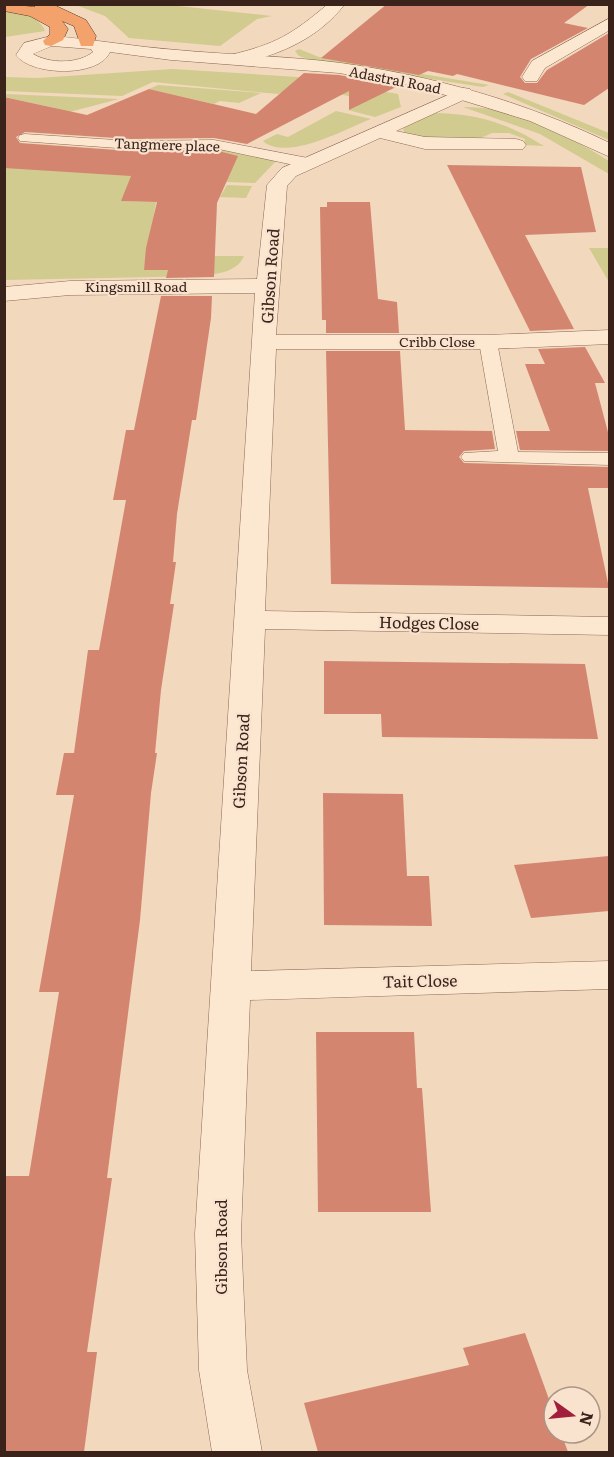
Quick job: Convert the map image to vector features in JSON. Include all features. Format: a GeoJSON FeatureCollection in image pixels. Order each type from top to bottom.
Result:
{"type":"FeatureCollection","features":[{"type":"Feature","properties":{"kind":"highway"},"geometry":{"type":"LineString","coordinates":[[37,4],[81,23],[88,36],[90,49]]}},
{"type":"Feature","properties":{"kind":"highway"},"geometry":{"type":"LineString","coordinates":[[4,6],[17,7],[54,21],[60,29],[57,37],[46,43]]}},
{"type":"Feature","properties":{"kind":"street"},"geometry":{"type":"LineString","coordinates":[[236,59],[265,54],[291,44],[339,4]]}},
{"type":"Feature","properties":{"kind":"street"},"geometry":{"type":"LineString","coordinates":[[531,77],[538,66],[609,23]]}},
{"type":"Feature","properties":{"kind":"street","name":"Adastral Road"},"geometry":{"type":"LineString","coordinates":[[4,46],[46,43],[170,56],[300,64],[375,75],[464,93],[568,130],[609,151]]}},
{"type":"Feature","properties":{"kind":"street"},"geometry":{"type":"LineString","coordinates":[[29,60],[24,55],[25,51],[46,43]]}},
{"type":"Feature","properties":{"kind":"street"},"geometry":{"type":"LineString","coordinates":[[291,44],[288,56],[300,64]]}},
{"type":"Feature","properties":{"kind":"street","name":"Adastral Road"},"geometry":{"type":"LineString","coordinates":[[4,55],[57,65],[90,49]]}},
{"type":"Feature","properties":{"kind":"street","name":"Gibson Road"},"geometry":{"type":"LineString","coordinates":[[237,1452],[223,1370],[218,1234],[267,286],[277,185],[289,172],[464,93]]}},
{"type":"Feature","properties":{"kind":"street"},"geometry":{"type":"LineString","coordinates":[[378,132],[425,143],[516,145]]}},
{"type":"Feature","properties":{"kind":"street","name":"Kingsmill Road"},"geometry":{"type":"LineString","coordinates":[[4,294],[69,288],[267,286]]}},
{"type":"Feature","properties":{"kind":"street","name":"Cribb Close"},"geometry":{"type":"LineString","coordinates":[[265,342],[488,342],[609,337]]}},
{"type":"Feature","properties":{"kind":"street","name":"Hodges Close"},"geometry":{"type":"LineString","coordinates":[[249,620],[609,626]]}},
{"type":"Feature","properties":{"kind":"street","name":"Tait Close"},"geometry":{"type":"LineString","coordinates":[[230,986],[609,975]]}},
{"type":"Feature","properties":{"kind":"lane","name":"Tangmere place"},"geometry":{"type":"LineString","coordinates":[[25,138],[132,145],[214,144],[308,163]]}},
{"type":"Feature","properties":{"kind":"lane"},"geometry":{"type":"LineString","coordinates":[[488,342],[509,458]]}},
{"type":"Feature","properties":{"kind":"lane"},"geometry":{"type":"LineString","coordinates":[[471,457],[609,459]]}},
{"type":"Feature","properties":{"kind":"shaded area"},"geometry":{"type":"Polygon","coordinates":[[[76,5],[169,5],[272,16],[257,19],[220,46],[129,38],[105,16],[76,5]]]}},
{"type":"Feature","properties":{"kind":"shaded area"},"geometry":{"type":"Polygon","coordinates":[[[5,9],[34,18],[45,31],[5,37],[5,9]]]}},
{"type":"Feature","properties":{"kind":"shaded area"},"geometry":{"type":"Polygon","coordinates":[[[299,49],[319,57],[489,85],[483,87],[314,61],[299,56],[295,51],[299,49]]]}},
{"type":"Feature","properties":{"kind":"shaded area"},"geometry":{"type":"Polygon","coordinates":[[[173,69],[297,77],[398,94],[401,107],[375,117],[348,110],[366,100],[300,85],[278,94],[153,82],[122,96],[5,91],[5,77],[38,78],[173,69]]]}},
{"type":"Feature","properties":{"kind":"shaded area"},"geometry":{"type":"Polygon","coordinates":[[[158,85],[261,93],[239,103],[220,101],[214,104],[149,89],[158,85]]]}},
{"type":"Feature","properties":{"kind":"shaded area"},"geometry":{"type":"Polygon","coordinates":[[[508,92],[609,133],[609,140],[503,94],[508,92]]]}},
{"type":"Feature","properties":{"kind":"shaded area"},"geometry":{"type":"Polygon","coordinates":[[[5,94],[119,99],[39,120],[55,108],[5,97],[5,94]]]}},
{"type":"Feature","properties":{"kind":"shaded area"},"geometry":{"type":"Polygon","coordinates":[[[463,107],[501,111],[558,132],[609,161],[609,174],[540,134],[463,107]]]}},
{"type":"Feature","properties":{"kind":"shaded area"},"geometry":{"type":"Polygon","coordinates":[[[336,111],[371,119],[332,136],[301,146],[286,148],[273,146],[263,141],[277,134],[288,137],[336,111]]]}},
{"type":"Feature","properties":{"kind":"shaded area"},"geometry":{"type":"Polygon","coordinates":[[[436,113],[466,115],[492,121],[518,131],[544,146],[524,145],[525,139],[509,133],[492,133],[481,138],[422,137],[404,132],[403,129],[407,125],[436,113]]]}},
{"type":"Feature","properties":{"kind":"shaded area"},"geometry":{"type":"Polygon","coordinates":[[[218,148],[277,160],[255,183],[227,182],[121,201],[156,202],[144,270],[213,270],[213,256],[244,256],[232,269],[204,276],[5,280],[4,168],[218,148]]]}},
{"type":"Feature","properties":{"kind":"shaded area"},"geometry":{"type":"Polygon","coordinates":[[[227,185],[252,186],[246,198],[220,197],[227,185]]]}},
{"type":"Feature","properties":{"kind":"shaded area"},"geometry":{"type":"Polygon","coordinates":[[[589,248],[609,248],[609,282],[589,248]]]}},
{"type":"Feature","properties":{"kind":"building"},"geometry":{"type":"Polygon","coordinates":[[[387,4],[590,4],[564,23],[588,28],[531,59],[520,77],[525,83],[537,83],[547,70],[609,33],[609,88],[584,105],[457,74],[453,76],[428,71],[419,75],[321,58],[387,4]]]}},
{"type":"Feature","properties":{"kind":"building"},"geometry":{"type":"Polygon","coordinates":[[[304,73],[339,75],[398,86],[349,110],[349,91],[247,144],[214,138],[131,139],[25,132],[16,137],[20,143],[131,151],[214,150],[238,156],[217,203],[214,277],[166,278],[168,270],[144,270],[146,248],[157,202],[121,201],[131,176],[4,168],[4,97],[87,115],[149,89],[256,114],[304,73]]]}},
{"type":"Feature","properties":{"kind":"building"},"geometry":{"type":"Polygon","coordinates":[[[447,165],[581,167],[596,232],[525,235],[574,329],[530,331],[447,165]]]}},
{"type":"Feature","properties":{"kind":"building"},"geometry":{"type":"Polygon","coordinates":[[[327,202],[370,202],[378,299],[397,302],[399,333],[326,333],[326,320],[322,320],[320,207],[327,207],[327,202]]]}},
{"type":"Feature","properties":{"kind":"building"},"geometry":{"type":"Polygon","coordinates":[[[161,296],[212,296],[211,318],[196,420],[192,420],[177,514],[173,562],[176,562],[170,604],[174,604],[161,690],[140,920],[107,1178],[112,1178],[87,1352],[97,1352],[84,1452],[4,1452],[4,1176],[29,1176],[59,992],[39,992],[74,795],[56,795],[64,753],[74,753],[88,650],[99,650],[126,500],[113,500],[126,430],[134,430],[161,296]]]}},
{"type":"Feature","properties":{"kind":"building"},"geometry":{"type":"Polygon","coordinates":[[[585,347],[605,383],[595,383],[609,436],[609,451],[520,450],[516,431],[550,431],[525,364],[545,364],[538,349],[585,347]]]}},
{"type":"Feature","properties":{"kind":"building"},"geometry":{"type":"Polygon","coordinates":[[[326,351],[400,351],[405,430],[492,431],[495,449],[464,451],[459,457],[464,463],[609,467],[609,488],[588,488],[609,588],[331,584],[326,351]]]}},
{"type":"Feature","properties":{"kind":"building"},"geometry":{"type":"Polygon","coordinates":[[[324,661],[585,664],[598,739],[382,737],[381,714],[324,714],[324,661]]]}},
{"type":"Feature","properties":{"kind":"building"},"geometry":{"type":"Polygon","coordinates":[[[323,793],[403,794],[407,876],[429,876],[432,926],[324,925],[323,793]]]}},
{"type":"Feature","properties":{"kind":"building"},"geometry":{"type":"Polygon","coordinates":[[[609,856],[609,911],[531,918],[514,865],[609,856]]]}},
{"type":"Feature","properties":{"kind":"building"},"geometry":{"type":"Polygon","coordinates":[[[316,1032],[414,1032],[417,1088],[422,1088],[431,1212],[318,1212],[316,1032]]]}},
{"type":"Feature","properties":{"kind":"building"},"geometry":{"type":"Polygon","coordinates":[[[525,1333],[544,1385],[542,1385],[542,1445],[565,1445],[568,1452],[318,1452],[304,1403],[469,1365],[463,1348],[525,1333]]]}}]}
